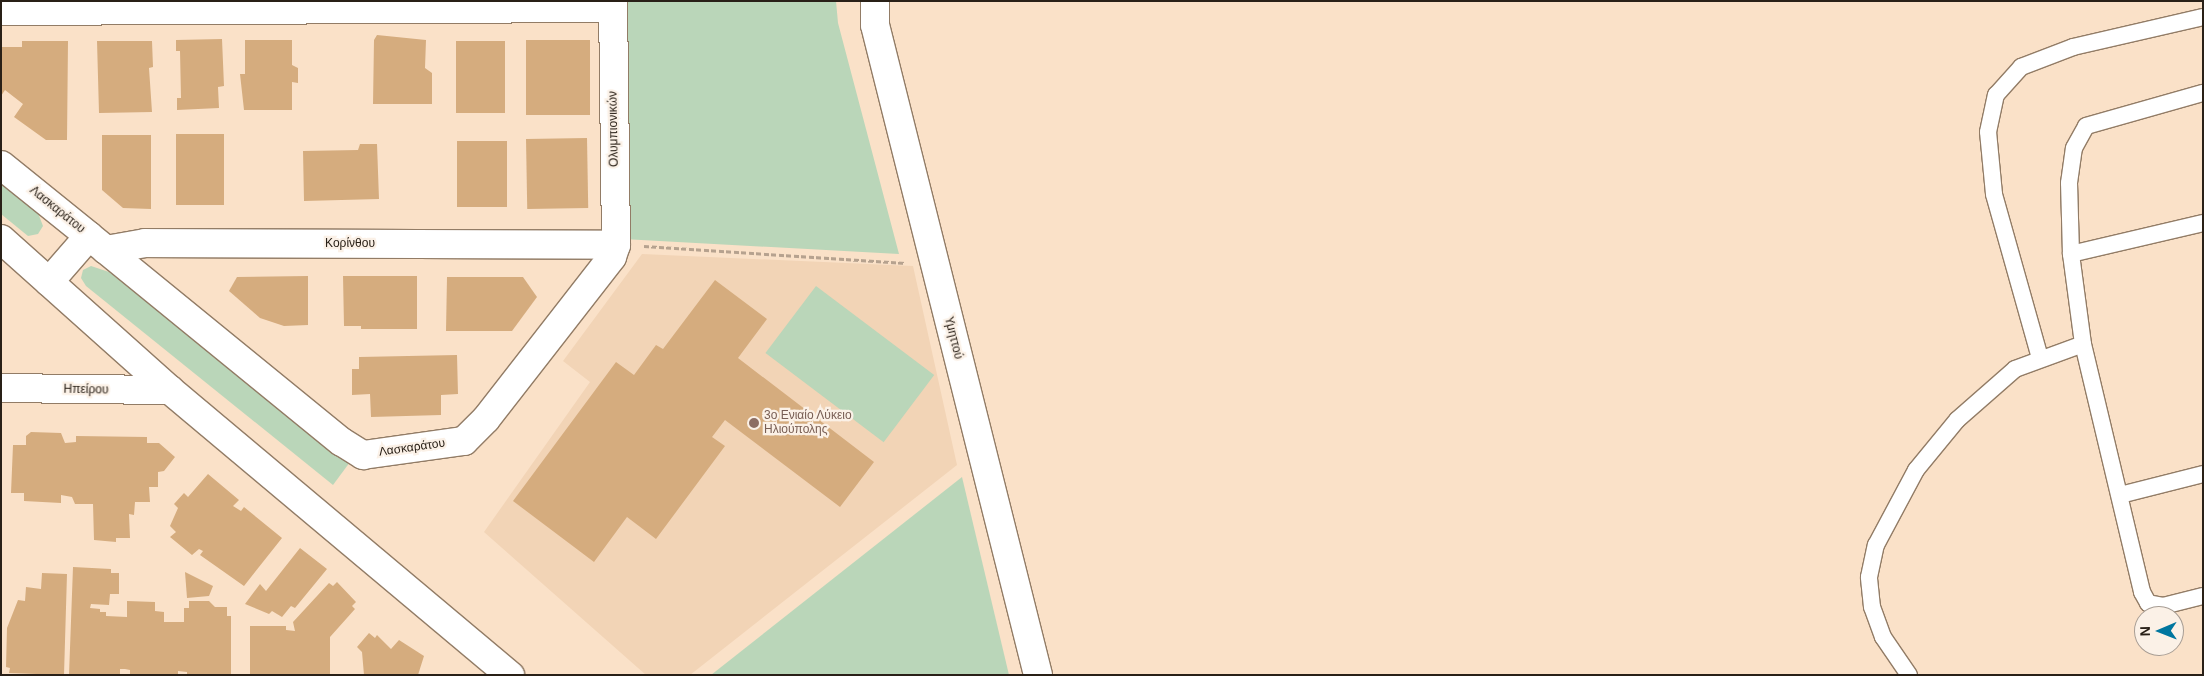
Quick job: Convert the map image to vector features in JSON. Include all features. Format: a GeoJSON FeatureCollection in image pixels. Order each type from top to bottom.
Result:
{"type":"FeatureCollection","features":[{"type":"Feature","properties":{"kind":"street","name":"Υμηττού"},"geometry":{"type":"LineString","coordinates":[[875,1],[875,25],[1038,675]]}},
{"type":"Feature","properties":{"kind":"street"},"geometry":{"type":"LineString","coordinates":[[1,11],[613,5]]}},
{"type":"Feature","properties":{"kind":"street","name":"Ολυμπιονικών"},"geometry":{"type":"LineString","coordinates":[[613,5],[614,251]]}},
{"type":"Feature","properties":{"kind":"street","name":"Λασκαράτου"},"geometry":{"type":"LineString","coordinates":[[1,165],[342,442],[363,455],[464,441],[486,419],[614,251]]}},
{"type":"Feature","properties":{"kind":"street"},"geometry":{"type":"LineString","coordinates":[[1,239],[170,390],[510,675]]}},
{"type":"Feature","properties":{"kind":"street","name":"Λασκαράτου"},"geometry":{"type":"LineString","coordinates":[[49,282],[98,243]]}},
{"type":"Feature","properties":{"kind":"street","name":"Κορίνθου"},"geometry":{"type":"LineString","coordinates":[[98,243],[614,251]]}},
{"type":"Feature","properties":{"kind":"street","name":"Ηπείρου"},"geometry":{"type":"LineString","coordinates":[[1,388],[170,390]]}},
{"type":"Feature","properties":{"kind":"lane"},"geometry":{"type":"LineString","coordinates":[[2040,358],[1994,194],[1988,132],[1996,95],[2021,67],[2073,47],[2203,17]]}},
{"type":"Feature","properties":{"kind":"lane"},"geometry":{"type":"LineString","coordinates":[[2203,93],[2086,126],[2074,148],[2069,183],[2071,254],[2083,344],[2142,592],[2148,603],[2163,606],[2203,596]]}},
{"type":"Feature","properties":{"kind":"lane"},"geometry":{"type":"LineString","coordinates":[[2071,254],[2203,223]]}},
{"type":"Feature","properties":{"kind":"lane"},"geometry":{"type":"LineString","coordinates":[[1909,675],[1882,637],[1872,607],[1869,577],[1876,545],[1916,470],[1957,420],[2015,369],[2040,358],[2083,344]]}},
{"type":"Feature","properties":{"kind":"lane"},"geometry":{"type":"LineString","coordinates":[[2120,495],[2203,474]]}},
{"type":"Feature","properties":{"kind":"path"},"geometry":{"type":"LineString","coordinates":[[614,251],[935,264]]}},
{"type":"Feature","properties":{"kind":"shaded area","name":"3ο Ενιαίο Λύκειο Ηλιούπολης"},"geometry":{"type":"Polygon","coordinates":[[[642,254],[913,266],[957,465],[690,675],[646,675],[484,532],[590,382],[563,361],[642,254]]]}},
{"type":"Feature","properties":{"kind":"green space"},"geometry":{"type":"Polygon","coordinates":[[[620,1],[836,1],[838,23],[899,254],[623,239],[620,1]]]}},
{"type":"Feature","properties":{"kind":"green space"},"geometry":{"type":"Polygon","coordinates":[[[1,182],[38,213],[43,226],[38,234],[28,236],[1,214],[1,182]]]}},
{"type":"Feature","properties":{"kind":"green space"},"geometry":{"type":"Polygon","coordinates":[[[91,266],[109,272],[350,462],[333,485],[86,286],[81,278],[83,270],[91,266]]]}},
{"type":"Feature","properties":{"kind":"green space"},"geometry":{"type":"Polygon","coordinates":[[[816,286],[934,375],[884,442],[765,353],[816,286]]]}},
{"type":"Feature","properties":{"kind":"green space"},"geometry":{"type":"Polygon","coordinates":[[[962,477],[1009,675],[711,675],[962,477]]]}},
{"type":"Feature","properties":{"kind":"building"},"geometry":{"type":"Polygon","coordinates":[[[377,35],[426,40],[425,68],[432,73],[432,104],[373,104],[374,40],[377,35]]]}},
{"type":"Feature","properties":{"kind":"building"},"geometry":{"type":"Polygon","coordinates":[[[222,39],[224,86],[218,87],[219,108],[177,110],[177,98],[181,98],[180,51],[176,51],[176,40],[222,39]]]}},
{"type":"Feature","properties":{"kind":"building"},"geometry":{"type":"Polygon","coordinates":[[[245,40],[292,40],[292,65],[298,68],[298,83],[292,82],[292,110],[244,110],[240,74],[245,74],[245,40]]]}},
{"type":"Feature","properties":{"kind":"building"},"geometry":{"type":"Polygon","coordinates":[[[526,40],[590,40],[590,115],[526,115],[526,40]]]}},
{"type":"Feature","properties":{"kind":"building"},"geometry":{"type":"Polygon","coordinates":[[[22,41],[68,41],[67,140],[46,140],[14,117],[23,104],[5,90],[1,96],[1,47],[22,47],[22,41]]]}},
{"type":"Feature","properties":{"kind":"building"},"geometry":{"type":"Polygon","coordinates":[[[97,41],[152,41],[153,67],[149,68],[152,112],[99,113],[97,41]]]}},
{"type":"Feature","properties":{"kind":"building"},"geometry":{"type":"Polygon","coordinates":[[[456,41],[505,41],[505,113],[456,113],[456,41]]]}},
{"type":"Feature","properties":{"kind":"building"},"geometry":{"type":"Polygon","coordinates":[[[176,134],[224,134],[224,205],[176,205],[176,134]]]}},
{"type":"Feature","properties":{"kind":"building"},"geometry":{"type":"Polygon","coordinates":[[[102,135],[151,135],[151,209],[123,208],[102,190],[102,135]]]}},
{"type":"Feature","properties":{"kind":"building"},"geometry":{"type":"Polygon","coordinates":[[[587,138],[588,208],[527,209],[526,139],[587,138]]]}},
{"type":"Feature","properties":{"kind":"building"},"geometry":{"type":"Polygon","coordinates":[[[457,141],[507,141],[507,207],[457,207],[457,141]]]}},
{"type":"Feature","properties":{"kind":"building"},"geometry":{"type":"Polygon","coordinates":[[[360,144],[377,144],[379,199],[304,201],[303,151],[358,150],[360,144]]]}},
{"type":"Feature","properties":{"kind":"building"},"geometry":{"type":"Polygon","coordinates":[[[308,276],[308,325],[284,326],[260,318],[229,291],[237,277],[308,276]]]}},
{"type":"Feature","properties":{"kind":"building"},"geometry":{"type":"Polygon","coordinates":[[[343,276],[417,276],[417,329],[361,329],[361,326],[344,326],[343,276]]]}},
{"type":"Feature","properties":{"kind":"building"},"geometry":{"type":"Polygon","coordinates":[[[447,277],[523,277],[537,297],[512,331],[446,331],[447,277]]]}},
{"type":"Feature","properties":{"kind":"building"},"geometry":{"type":"Polygon","coordinates":[[[715,280],[767,319],[738,358],[874,462],[840,507],[725,420],[712,437],[725,446],[656,539],[627,517],[594,562],[513,501],[616,362],[634,375],[656,345],[663,349],[715,280]]]}},
{"type":"Feature","properties":{"kind":"building"},"geometry":{"type":"Polygon","coordinates":[[[457,355],[458,394],[441,395],[441,415],[371,417],[370,394],[352,395],[352,369],[359,369],[359,357],[457,355]]]}},
{"type":"Feature","properties":{"kind":"building"},"geometry":{"type":"Polygon","coordinates":[[[31,432],[61,433],[65,443],[76,442],[76,436],[147,437],[147,443],[159,443],[175,457],[164,471],[158,472],[158,487],[149,487],[150,502],[135,502],[134,515],[129,514],[130,538],[116,538],[116,542],[94,540],[93,504],[75,504],[72,497],[61,495],[61,503],[24,501],[24,493],[11,493],[13,445],[26,445],[26,436],[31,432]]]}},
{"type":"Feature","properties":{"kind":"building"},"geometry":{"type":"Polygon","coordinates":[[[208,474],[239,500],[233,506],[241,511],[244,507],[282,538],[244,586],[200,555],[203,551],[199,549],[192,555],[170,537],[176,532],[170,526],[178,508],[174,504],[184,493],[188,497],[208,474]]]}},
{"type":"Feature","properties":{"kind":"building"},"geometry":{"type":"Polygon","coordinates":[[[300,548],[327,569],[295,608],[291,606],[282,617],[272,611],[269,614],[245,604],[260,584],[266,591],[300,548]]]}},
{"type":"Feature","properties":{"kind":"building"},"geometry":{"type":"Polygon","coordinates":[[[73,567],[111,569],[111,573],[119,573],[119,594],[110,594],[109,605],[91,604],[90,608],[106,612],[106,616],[127,617],[127,601],[155,602],[155,611],[164,612],[164,622],[184,622],[184,608],[189,608],[189,601],[209,601],[215,607],[227,607],[227,616],[231,616],[231,675],[187,675],[187,672],[178,671],[178,675],[130,675],[130,670],[120,669],[120,675],[69,675],[73,567]]]}},
{"type":"Feature","properties":{"kind":"building"},"geometry":{"type":"Polygon","coordinates":[[[185,572],[213,586],[209,596],[187,598],[185,572]]]}},
{"type":"Feature","properties":{"kind":"building"},"geometry":{"type":"Polygon","coordinates":[[[42,573],[67,574],[64,675],[9,673],[10,668],[6,667],[7,628],[18,600],[25,601],[26,587],[41,589],[42,573]]]}},
{"type":"Feature","properties":{"kind":"building"},"geometry":{"type":"Polygon","coordinates":[[[337,582],[356,602],[352,606],[355,609],[330,637],[330,675],[250,675],[250,626],[286,626],[286,630],[295,631],[293,622],[329,583],[333,586],[337,582]]]}},
{"type":"Feature","properties":{"kind":"building"},"geometry":{"type":"Polygon","coordinates":[[[369,633],[375,638],[377,635],[391,649],[399,640],[424,656],[418,675],[364,675],[362,652],[357,647],[369,633]]]}},
{"type":"Feature","properties":{"kind":"place","name":"3ο Ενιαίο Λύκειο Ηλιούπολης"},"geometry":{"type":"Point","coordinates":[754,423]}}]}
